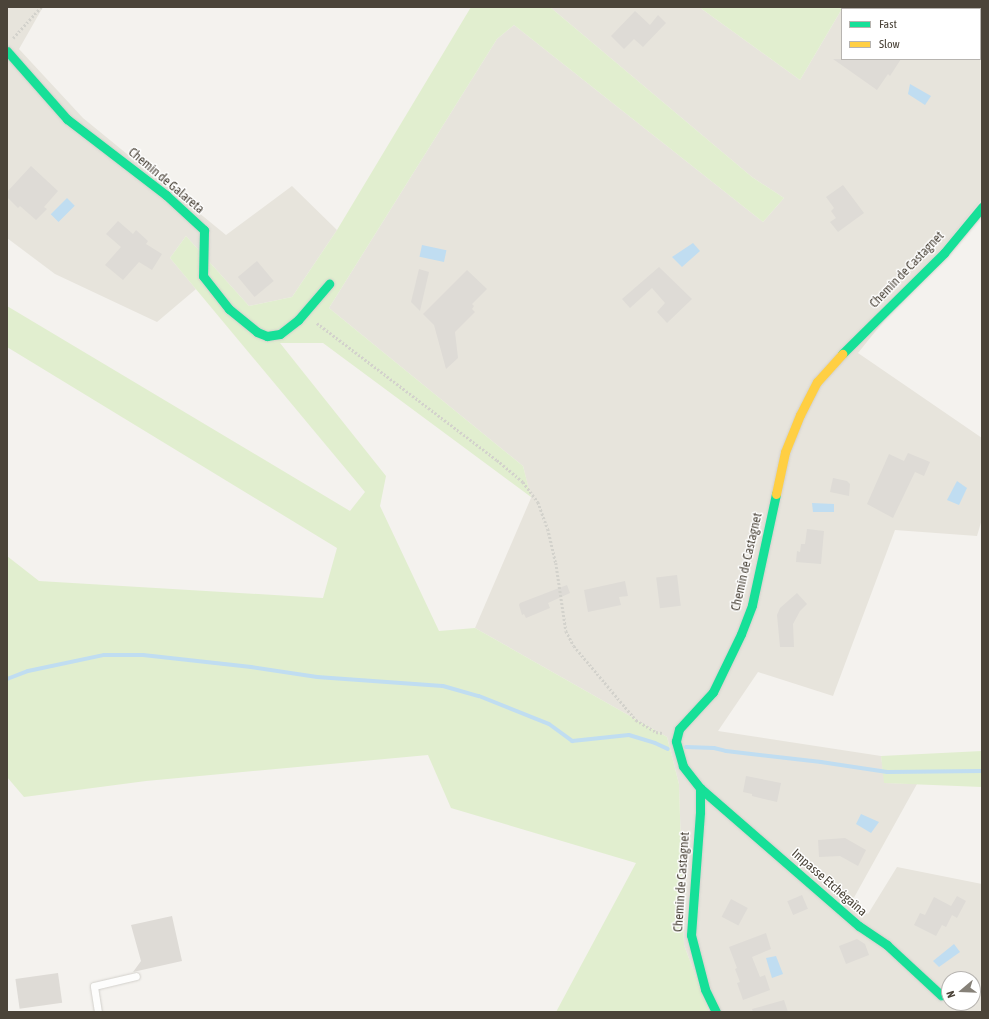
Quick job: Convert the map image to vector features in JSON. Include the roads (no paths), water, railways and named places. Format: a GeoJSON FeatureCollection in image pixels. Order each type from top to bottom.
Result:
{"type":"FeatureCollection","features":[{"type":"Feature","properties":{"kind":"street","name":"Chemin de Galareta"},"geometry":{"type":"LineString","coordinates":[[7,51],[67,119],[166,195],[204,230],[202,261],[203,276],[229,309],[257,332],[267,336],[280,334],[304,313],[329,284]]}},
{"type":"Feature","properties":{"kind":"street","name":"Chemin de Castagnet"},"geometry":{"type":"LineString","coordinates":[[716,1012],[705,989],[691,935],[700,812],[700,788],[684,766],[676,741],[677,735],[679,729],[713,692],[741,634],[752,606],[785,452],[800,415],[817,382],[848,348],[944,253],[982,207]]}},
{"type":"Feature","properties":{"kind":"street","name":"Impasse Etchégaïna"},"geometry":{"type":"LineString","coordinates":[[700,788],[859,926],[887,945],[941,995]]}},
{"type":"Feature","properties":{"kind":"lane"},"geometry":{"type":"LineString","coordinates":[[98,1012],[94,986],[136,976]]}},
{"type":"Feature","properties":{"kind":"water"},"geometry":{"type":"Polygon","coordinates":[[[910,84],[931,96],[925,105],[908,94],[910,84]]]}},
{"type":"Feature","properties":{"kind":"water"},"geometry":{"type":"Polygon","coordinates":[[[67,198],[75,206],[59,222],[51,214],[67,198]]]}},
{"type":"Feature","properties":{"kind":"water"},"geometry":{"type":"Polygon","coordinates":[[[693,243],[700,251],[682,267],[672,257],[693,243]]]}},
{"type":"Feature","properties":{"kind":"water"},"geometry":{"type":"Polygon","coordinates":[[[422,245],[446,250],[444,262],[420,257],[422,245]]]}},
{"type":"Feature","properties":{"kind":"water"},"geometry":{"type":"Polygon","coordinates":[[[957,481],[967,488],[959,505],[947,500],[957,481]]]}},
{"type":"Feature","properties":{"kind":"water"},"geometry":{"type":"Polygon","coordinates":[[[812,503],[834,504],[834,512],[813,512],[812,503]]]}},
{"type":"Feature","properties":{"kind":"water"},"geometry":{"type":"Polygon","coordinates":[[[861,814],[879,822],[871,833],[856,824],[861,814]]]}},
{"type":"Feature","properties":{"kind":"water"},"geometry":{"type":"Polygon","coordinates":[[[954,944],[960,952],[939,967],[933,961],[954,944]]]}},
{"type":"Feature","properties":{"kind":"water"},"geometry":{"type":"Polygon","coordinates":[[[776,956],[783,974],[772,978],[766,958],[776,956]]]}},
{"type":"Feature","properties":{"kind":"waterway"},"geometry":{"type":"LineString","coordinates":[[7,679],[28,671],[104,655],[143,655],[251,667],[317,677],[443,686],[479,696],[549,724],[572,741],[629,735],[655,743],[668,749]]}},
{"type":"Feature","properties":{"kind":"waterway"},"geometry":{"type":"LineString","coordinates":[[686,747],[714,748],[726,751],[821,762],[887,772],[982,771]]}}]}
